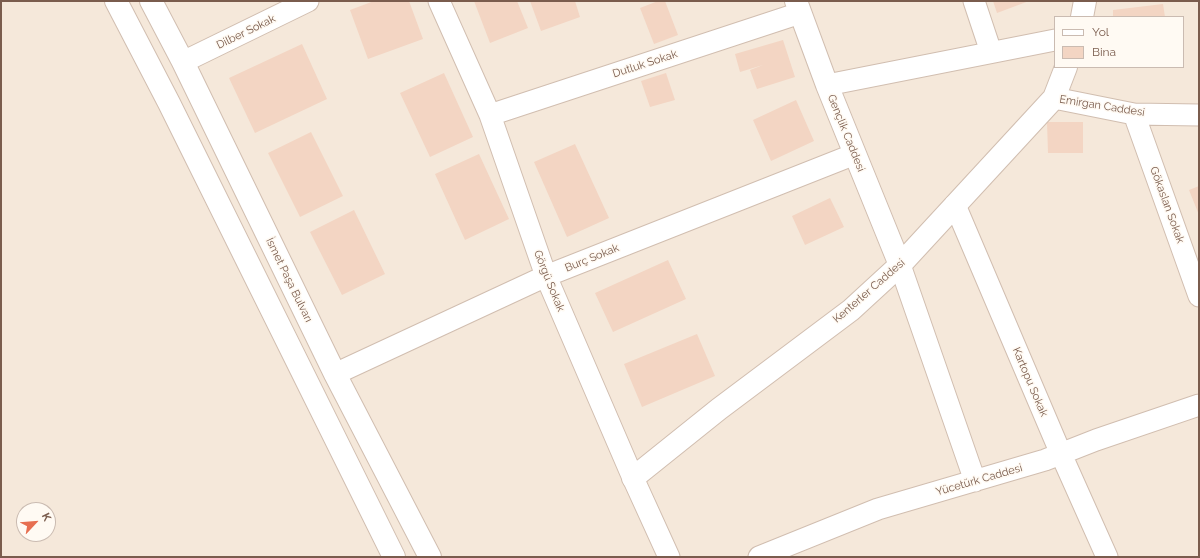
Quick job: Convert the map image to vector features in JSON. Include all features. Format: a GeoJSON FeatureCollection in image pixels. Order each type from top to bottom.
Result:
{"type":"FeatureCollection","features":[{"type":"Feature","properties":{"kind":"street"},"geometry":{"type":"LineString","coordinates":[[116,1],[170,104],[394,557]]}},
{"type":"Feature","properties":{"kind":"street","name":"İsmet Paşa Bulvarı"},"geometry":{"type":"LineString","coordinates":[[151,1],[183,62],[335,374],[430,557]]}},
{"type":"Feature","properties":{"kind":"street","name":"Dilber Sokak"},"geometry":{"type":"LineString","coordinates":[[183,62],[308,1]]}},
{"type":"Feature","properties":{"kind":"street","name":"Görgü Sokak"},"geometry":{"type":"LineString","coordinates":[[439,1],[490,115],[546,276],[633,478],[669,557]]}},
{"type":"Feature","properties":{"kind":"street"},"geometry":{"type":"LineString","coordinates":[[974,1],[991,52]]}},
{"type":"Feature","properties":{"kind":"street"},"geometry":{"type":"LineString","coordinates":[[1082,16],[1085,1]]}},
{"type":"Feature","properties":{"kind":"street","name":"Dutluk Sokak"},"geometry":{"type":"LineString","coordinates":[[490,115],[798,7]]}},
{"type":"Feature","properties":{"kind":"street","name":"Gençlik Caddesi"},"geometry":{"type":"LineString","coordinates":[[798,7],[826,85],[900,265]]}},
{"type":"Feature","properties":{"kind":"street"},"geometry":{"type":"LineString","coordinates":[[826,85],[1054,40]]}},
{"type":"Feature","properties":{"kind":"street","name":"Kenterler Caddesi"},"geometry":{"type":"LineString","coordinates":[[633,478],[719,409],[851,310],[900,265],[1054,98],[1066,68]]}},
{"type":"Feature","properties":{"kind":"street","name":"Emirgan Caddesi"},"geometry":{"type":"LineString","coordinates":[[1054,98],[1134,114],[1199,115]]}},
{"type":"Feature","properties":{"kind":"street","name":"Gökaslan Sokak"},"geometry":{"type":"LineString","coordinates":[[1134,114],[1199,296]]}},
{"type":"Feature","properties":{"kind":"street","name":"Burç Sokak"},"geometry":{"type":"LineString","coordinates":[[335,374],[546,276],[855,154]]}},
{"type":"Feature","properties":{"kind":"street","name":"Kartopu Sokak"},"geometry":{"type":"LineString","coordinates":[[955,205],[1060,454],[1107,557]]}},
{"type":"Feature","properties":{"kind":"street"},"geometry":{"type":"LineString","coordinates":[[900,265],[975,480]]}},
{"type":"Feature","properties":{"kind":"street","name":"Yücetürk Caddesi"},"geometry":{"type":"LineString","coordinates":[[759,557],[878,509],[1060,454],[1199,405]]}},
{"type":"Feature","properties":{"kind":"shaded area"},"geometry":{"type":"Polygon","coordinates":[[[1,1],[1199,1],[1199,557],[1,557],[1,1]]]}},
{"type":"Feature","properties":{"kind":"building"},"geometry":{"type":"Polygon","coordinates":[[[374,1],[409,1],[423,39],[368,59],[350,10],[374,1]]]}},
{"type":"Feature","properties":{"kind":"building"},"geometry":{"type":"Polygon","coordinates":[[[474,1],[517,1],[528,28],[490,43],[474,1]]]}},
{"type":"Feature","properties":{"kind":"building"},"geometry":{"type":"Polygon","coordinates":[[[530,1],[575,1],[580,17],[541,31],[530,1]]]}},
{"type":"Feature","properties":{"kind":"building"},"geometry":{"type":"Polygon","coordinates":[[[658,1],[665,1],[678,35],[654,44],[640,8],[658,1]]]}},
{"type":"Feature","properties":{"kind":"building"},"geometry":{"type":"Polygon","coordinates":[[[993,1],[1029,1],[997,13],[993,1]]]}},
{"type":"Feature","properties":{"kind":"building"},"geometry":{"type":"Polygon","coordinates":[[[1163,4],[1165,16],[1113,16],[1113,10],[1163,4]]]}},
{"type":"Feature","properties":{"kind":"building"},"geometry":{"type":"Polygon","coordinates":[[[783,40],[795,77],[757,89],[750,70],[763,65],[740,72],[735,54],[783,40]]]}},
{"type":"Feature","properties":{"kind":"building"},"geometry":{"type":"Polygon","coordinates":[[[302,44],[327,99],[255,133],[229,78],[302,44]]]}},
{"type":"Feature","properties":{"kind":"building"},"geometry":{"type":"Polygon","coordinates":[[[444,73],[473,137],[430,157],[400,93],[444,73]]]}},
{"type":"Feature","properties":{"kind":"building"},"geometry":{"type":"Polygon","coordinates":[[[666,73],[675,100],[650,107],[641,81],[666,73]]]}},
{"type":"Feature","properties":{"kind":"building"},"geometry":{"type":"Polygon","coordinates":[[[796,100],[814,141],[771,161],[753,120],[796,100]]]}},
{"type":"Feature","properties":{"kind":"building"},"geometry":{"type":"Polygon","coordinates":[[[1047,122],[1083,122],[1083,153],[1048,153],[1047,122]]]}},
{"type":"Feature","properties":{"kind":"building"},"geometry":{"type":"Polygon","coordinates":[[[311,132],[343,196],[300,217],[268,153],[311,132]]]}},
{"type":"Feature","properties":{"kind":"building"},"geometry":{"type":"Polygon","coordinates":[[[575,144],[609,218],[567,237],[534,162],[575,144]]]}},
{"type":"Feature","properties":{"kind":"building"},"geometry":{"type":"Polygon","coordinates":[[[479,154],[509,219],[465,240],[435,174],[479,154]]]}},
{"type":"Feature","properties":{"kind":"building"},"geometry":{"type":"Polygon","coordinates":[[[1199,186],[1199,215],[1189,190],[1199,186]]]}},
{"type":"Feature","properties":{"kind":"building"},"geometry":{"type":"Polygon","coordinates":[[[830,198],[844,227],[805,245],[792,216],[830,198]]]}},
{"type":"Feature","properties":{"kind":"building"},"geometry":{"type":"Polygon","coordinates":[[[354,210],[385,274],[342,295],[310,232],[354,210]]]}},
{"type":"Feature","properties":{"kind":"building"},"geometry":{"type":"Polygon","coordinates":[[[668,260],[686,299],[613,332],[595,293],[668,260]]]}},
{"type":"Feature","properties":{"kind":"building"},"geometry":{"type":"Polygon","coordinates":[[[697,334],[715,376],[642,407],[624,364],[697,334]]]}}]}
